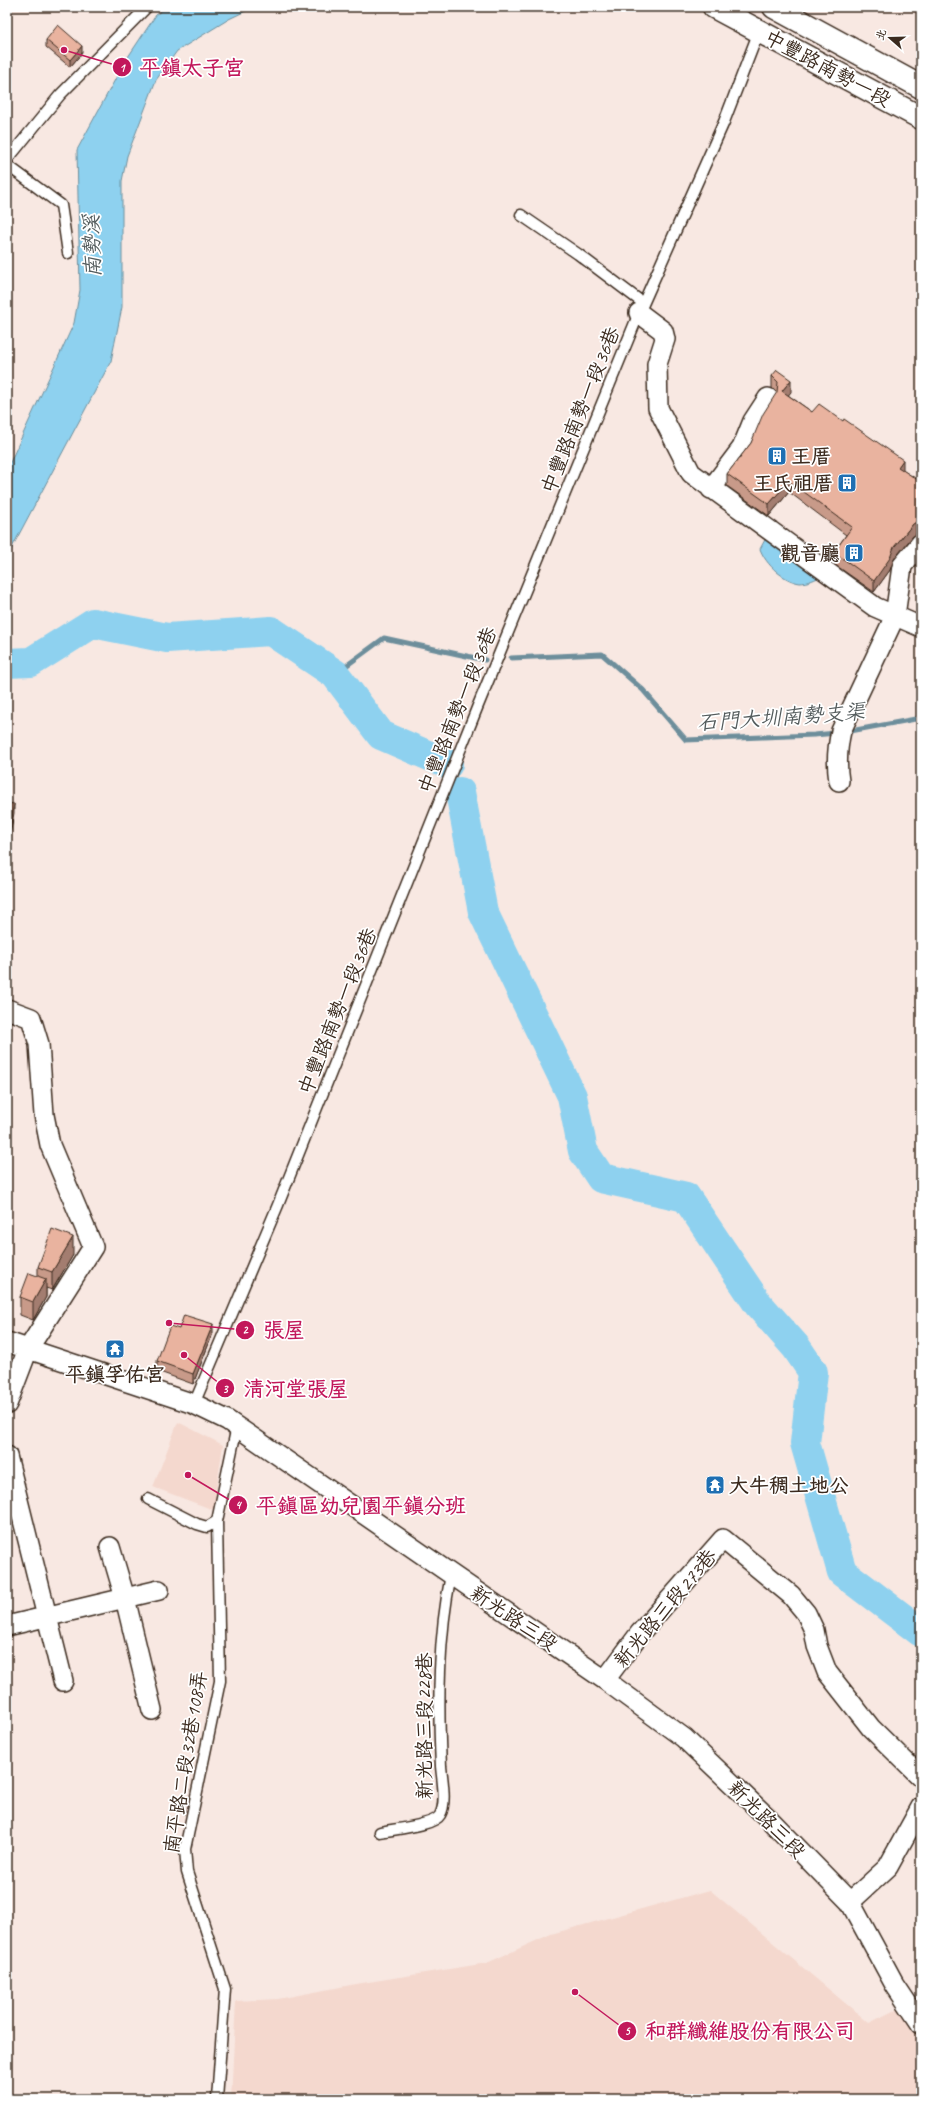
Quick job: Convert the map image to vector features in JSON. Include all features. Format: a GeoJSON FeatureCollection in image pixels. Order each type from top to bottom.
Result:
{"type":"FeatureCollection","features":[{"type":"Feature","properties":{"kind":"main road","name":"中豐路南勢一段"},"geometry":{"type":"LineString","coordinates":[[714,7],[921,118]]}},
{"type":"Feature","properties":{"kind":"main road"},"geometry":{"type":"LineString","coordinates":[[759,31],[770,7]]}},
{"type":"Feature","properties":{"kind":"main road","name":"中豐路南勢一段"},"geometry":{"type":"LineString","coordinates":[[774,7],[921,87]]}},
{"type":"Feature","properties":{"kind":"street"},"geometry":{"type":"LineString","coordinates":[[641,308],[663,331],[665,339],[657,364],[658,408],[691,473],[875,607],[921,627]]}},
{"type":"Feature","properties":{"kind":"street"},"geometry":{"type":"LineString","coordinates":[[711,489],[742,448],[753,421],[768,398]]}},
{"type":"Feature","properties":{"kind":"street"},"geometry":{"type":"LineString","coordinates":[[839,781],[836,762],[839,740],[895,616],[902,566],[921,543]]}},
{"type":"Feature","properties":{"kind":"street"},"geometry":{"type":"LineString","coordinates":[[7,1009],[31,1018],[39,1044],[44,1115],[50,1145],[93,1246],[28,1349],[7,1404]]}},
{"type":"Feature","properties":{"kind":"street","name":"新光路三段"},"geometry":{"type":"LineString","coordinates":[[7,1342],[194,1404],[236,1426],[605,1680],[684,1738],[769,1820],[850,1902],[895,1985],[921,2024]]}},
{"type":"Feature","properties":{"kind":"street"},"geometry":{"type":"LineString","coordinates":[[7,1456],[63,1681]]}},
{"type":"Feature","properties":{"kind":"street","name":"新光路三段273巷"},"geometry":{"type":"LineString","coordinates":[[605,1680],[640,1632],[723,1539],[790,1595],[806,1613],[814,1630],[817,1646],[827,1672],[871,1728],[921,1777]]}},
{"type":"Feature","properties":{"kind":"street"},"geometry":{"type":"LineString","coordinates":[[110,1547],[126,1598],[152,1710]]}},
{"type":"Feature","properties":{"kind":"street"},"geometry":{"type":"LineString","coordinates":[[7,1626],[159,1590]]}},
{"type":"Feature","properties":{"kind":"street"},"geometry":{"type":"LineString","coordinates":[[850,1902],[888,1867],[921,1807]]}},
{"type":"Feature","properties":{"kind":"lane"},"geometry":{"type":"LineString","coordinates":[[7,160],[60,95],[147,7]]}},
{"type":"Feature","properties":{"kind":"lane","name":"中豐路南勢一段36巷"},"geometry":{"type":"LineString","coordinates":[[194,1404],[278,1205],[474,716],[641,308],[724,122],[759,31]]}},
{"type":"Feature","properties":{"kind":"lane"},"geometry":{"type":"LineString","coordinates":[[7,165],[61,206],[68,253]]}},
{"type":"Feature","properties":{"kind":"lane"},"geometry":{"type":"LineString","coordinates":[[521,215],[578,254],[641,308]]}},
{"type":"Feature","properties":{"kind":"lane","name":"南平路二段32巷108弄"},"geometry":{"type":"LineString","coordinates":[[217,2099],[225,1989],[187,1872],[185,1849],[220,1681],[216,1521],[236,1426]]}},
{"type":"Feature","properties":{"kind":"lane"},"geometry":{"type":"LineString","coordinates":[[148,1499],[196,1524],[207,1527],[216,1521]]}},
{"type":"Feature","properties":{"kind":"lane","name":"新光路三段228巷"},"geometry":{"type":"LineString","coordinates":[[380,1832],[432,1822],[440,1815],[444,1796],[439,1696],[440,1657],[451,1575]]}},
{"type":"Feature","properties":{"kind":"shaded area"},"geometry":{"type":"Polygon","coordinates":[[[178,1422],[223,1445],[216,1492],[219,1512],[153,1487],[178,1422]]]}},
{"type":"Feature","properties":{"kind":"shaded area"},"geometry":{"type":"Polygon","coordinates":[[[710,1890],[869,2023],[901,2007],[921,2038],[921,2099],[231,2099],[236,2001],[278,1999],[356,1984],[487,1963],[551,1934],[710,1890]]]}},
{"type":"Feature","properties":{"kind":"water","name":"南勢溪"},"geometry":{"type":"Polygon","coordinates":[[[166,7],[254,7],[229,19],[177,51],[156,80],[127,156],[122,181],[122,307],[111,361],[7,557],[7,469],[74,323],[80,290],[77,150],[124,63],[156,15],[166,7]]]}},
{"type":"Feature","properties":{"kind":"water"},"geometry":{"type":"Polygon","coordinates":[[[767,536],[822,576],[808,582],[800,583],[794,582],[782,576],[771,566],[760,549],[767,536]]]}},
{"type":"Feature","properties":{"kind":"building"},"geometry":{"type":"Polygon","coordinates":[[[58,25],[82,46],[70,60],[46,40],[58,25]]]}},
{"type":"Feature","properties":{"kind":"building"},"geometry":{"type":"Polygon","coordinates":[[[777,370],[791,380],[782,391],[812,412],[819,404],[843,421],[844,419],[903,460],[898,467],[921,482],[921,517],[913,524],[894,547],[890,558],[874,581],[834,552],[852,527],[789,481],[769,504],[727,474],[751,443],[763,414],[777,392],[778,382],[772,376],[777,370]]]}},
{"type":"Feature","properties":{"kind":"building"},"geometry":{"type":"Polygon","coordinates":[[[7,803],[14,804],[7,843],[7,803]]]}},
{"type":"Feature","properties":{"kind":"building"},"geometry":{"type":"Polygon","coordinates":[[[52,1229],[73,1237],[52,1272],[38,1267],[52,1229]]]}},
{"type":"Feature","properties":{"kind":"building"},"geometry":{"type":"Polygon","coordinates":[[[29,1273],[46,1279],[33,1302],[20,1297],[29,1273]]]}},
{"type":"Feature","properties":{"kind":"building"},"geometry":{"type":"Polygon","coordinates":[[[184,1315],[213,1324],[193,1374],[157,1361],[170,1326],[179,1329],[184,1315]]]}},
{"type":"Feature","properties":{"kind":"waterway"},"geometry":{"type":"LineString","coordinates":[[7,663],[31,662],[93,623],[167,638],[271,631],[335,674],[381,735],[448,764]]}},
{"type":"Feature","properties":{"kind":"waterway","name":"石門大圳南勢支渠"},"geometry":{"type":"LineString","coordinates":[[335,674],[384,638],[485,660]]}},
{"type":"Feature","properties":{"kind":"waterway","name":"石門大圳南勢支渠"},"geometry":{"type":"LineString","coordinates":[[511,658],[602,654],[643,690],[686,740],[837,733]]}},
{"type":"Feature","properties":{"kind":"waterway","name":"石門大圳南勢支渠"},"geometry":{"type":"LineString","coordinates":[[845,732],[921,718]]}},
{"type":"Feature","properties":{"kind":"waterway"},"geometry":{"type":"LineString","coordinates":[[460,792],[483,912],[572,1096],[583,1151],[601,1178],[686,1197],[758,1304],[796,1347],[813,1372],[805,1443],[842,1572],[921,1632]]}},
{"type":"Feature","properties":{"kind":"place","name":"平鎮太子宮"},"geometry":{"type":"Point","coordinates":[64,50]}},
{"type":"Feature","properties":{"kind":"place","name":"王厝"},"geometry":{"type":"Point","coordinates":[777,456]}},
{"type":"Feature","properties":{"kind":"place","name":"王氏祖厝"},"geometry":{"type":"Point","coordinates":[847,483]}},
{"type":"Feature","properties":{"kind":"place","name":"觀音廳"},"geometry":{"type":"Point","coordinates":[854,553]}},
{"type":"Feature","properties":{"kind":"place","name":"張屋"},"geometry":{"type":"Point","coordinates":[169,1323]}},
{"type":"Feature","properties":{"kind":"place","name":"平鎮孚佑宮"},"geometry":{"type":"Point","coordinates":[115,1349]}},
{"type":"Feature","properties":{"kind":"place","name":"清河堂張屋"},"geometry":{"type":"Point","coordinates":[184,1355]}},
{"type":"Feature","properties":{"kind":"place","name":"平鎮區幼兒園平鎮分班"},"geometry":{"type":"Point","coordinates":[188,1475]}},
{"type":"Feature","properties":{"kind":"place","name":"大牛稠土地公"},"geometry":{"type":"Point","coordinates":[715,1485]}},
{"type":"Feature","properties":{"kind":"place","name":"和群纖維股份有限公司"},"geometry":{"type":"Point","coordinates":[575,1992]}}]}
